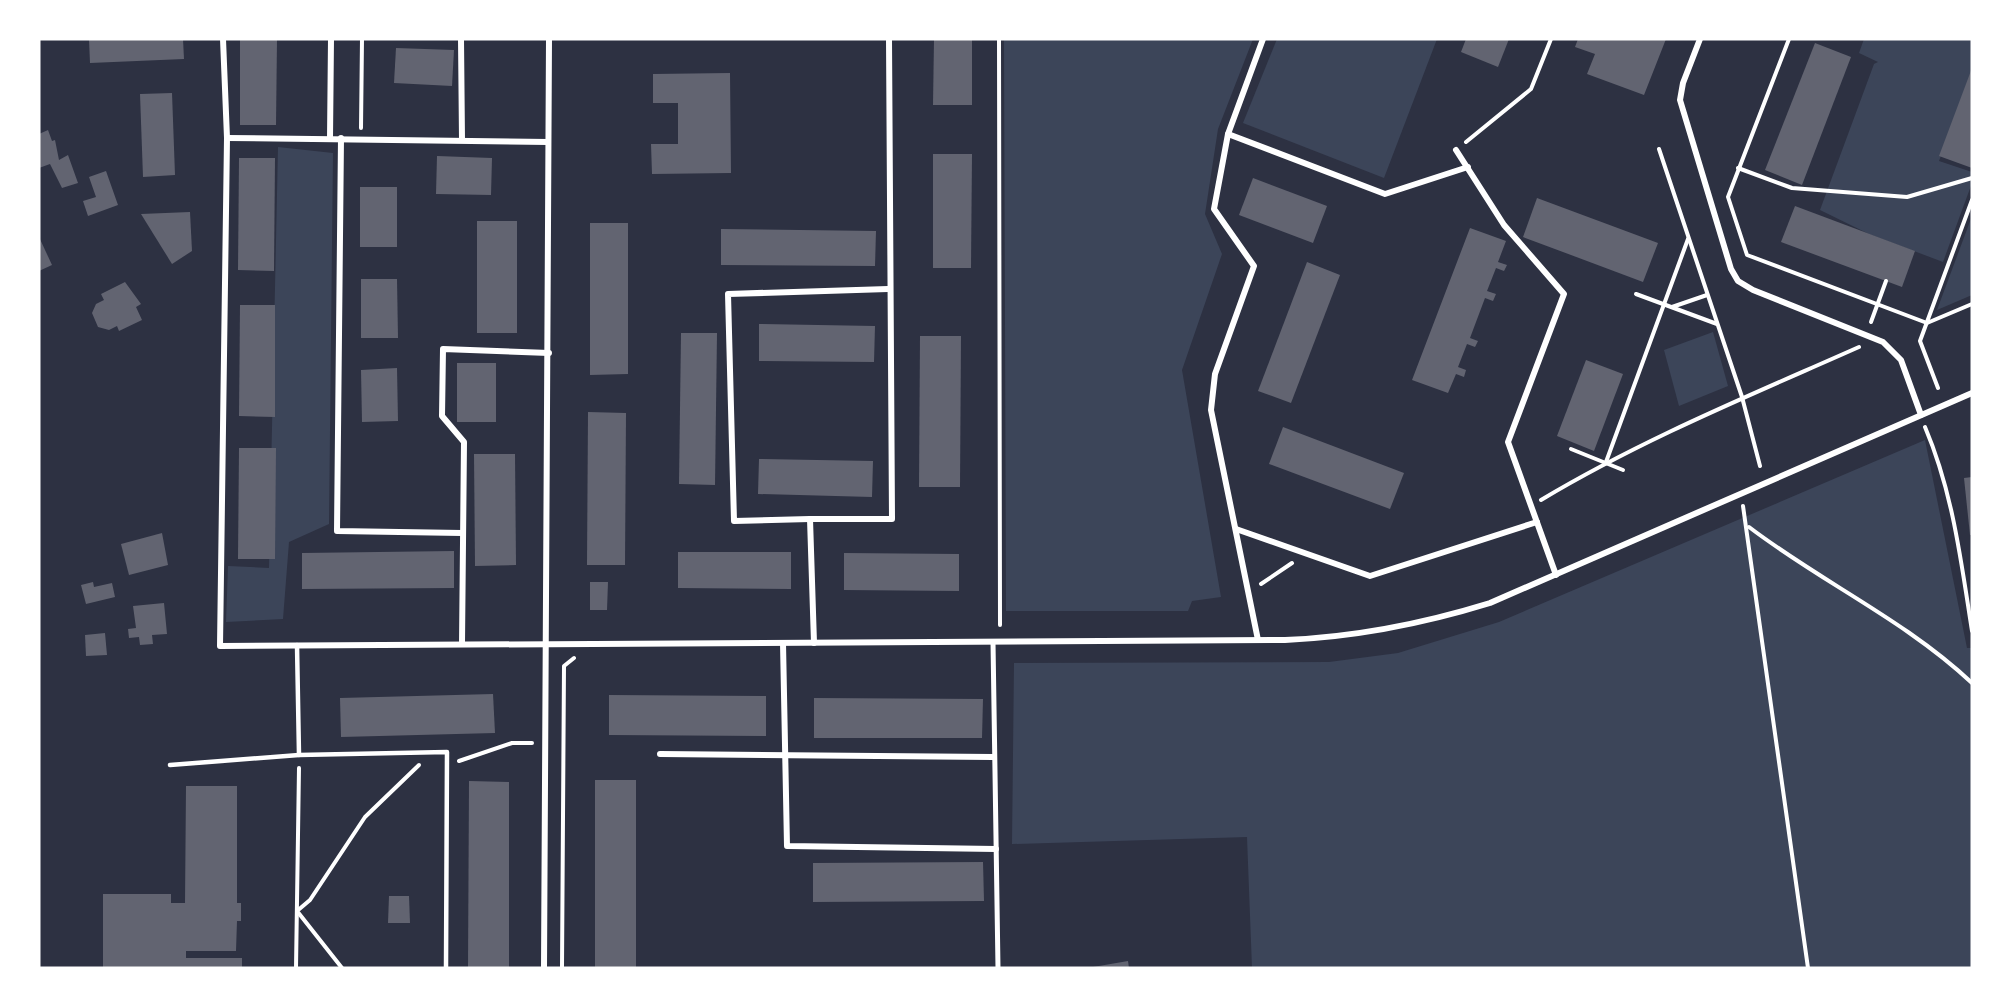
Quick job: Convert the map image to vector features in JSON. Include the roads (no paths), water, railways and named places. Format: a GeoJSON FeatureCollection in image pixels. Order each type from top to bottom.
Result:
{"type":"FeatureCollection","features":[{"type":"Feature","properties":{"kind":"street"},"geometry":{"type":"LineString","coordinates":[[224,39],[226,138],[220,646],[1326,638],[1417,624],[1490,603],[1972,393]]}},
{"type":"Feature","properties":{"kind":"street"},"geometry":{"type":"LineString","coordinates":[[330,138],[331,39]]}},
{"type":"Feature","properties":{"kind":"street"},"geometry":{"type":"LineString","coordinates":[[462,39],[462,140]]}},
{"type":"Feature","properties":{"kind":"street"},"geometry":{"type":"LineString","coordinates":[[544,968],[549,39]]}},
{"type":"Feature","properties":{"kind":"street"},"geometry":{"type":"LineString","coordinates":[[888,289],[728,294],[734,521],[892,519],[888,289],[890,39]]}},
{"type":"Feature","properties":{"kind":"street"},"geometry":{"type":"LineString","coordinates":[[1258,640],[1211,410],[1215,374],[1254,266],[1214,209],[1228,134],[1263,39]]}},
{"type":"Feature","properties":{"kind":"street"},"geometry":{"type":"LineString","coordinates":[[1700,39],[1683,83],[1680,100],[1731,269],[1738,281],[1753,290],[1883,342],[1901,360],[1921,415]]}},
{"type":"Feature","properties":{"kind":"street"},"geometry":{"type":"LineString","coordinates":[[1228,134],[1385,194],[1468,168]]}},
{"type":"Feature","properties":{"kind":"street"},"geometry":{"type":"LineString","coordinates":[[226,138],[548,142]]}},
{"type":"Feature","properties":{"kind":"street"},"geometry":{"type":"LineString","coordinates":[[341,138],[337,531],[462,533]]}},
{"type":"Feature","properties":{"kind":"street"},"geometry":{"type":"LineString","coordinates":[[1456,150],[1504,225],[1564,294],[1508,442],[1556,575]]}},
{"type":"Feature","properties":{"kind":"street"},"geometry":{"type":"LineString","coordinates":[[462,644],[464,442],[442,416],[443,349],[549,353]]}},
{"type":"Feature","properties":{"kind":"street"},"geometry":{"type":"LineString","coordinates":[[810,519],[814,643]]}},
{"type":"Feature","properties":{"kind":"street"},"geometry":{"type":"LineString","coordinates":[[1236,530],[1370,576],[1537,522]]}},
{"type":"Feature","properties":{"kind":"street"},"geometry":{"type":"LineString","coordinates":[[993,642],[998,968]]}},
{"type":"Feature","properties":{"kind":"street"},"geometry":{"type":"LineString","coordinates":[[783,643],[787,846],[996,849]]}},
{"type":"Feature","properties":{"kind":"street"},"geometry":{"type":"LineString","coordinates":[[660,754],[993,757]]}},
{"type":"Feature","properties":{"kind":"lane"},"geometry":{"type":"LineString","coordinates":[[297,645],[300,755]]}},
{"type":"Feature","properties":{"kind":"lane"},"geometry":{"type":"LineString","coordinates":[[170,765],[300,755],[447,752],[446,968]]}}]}
